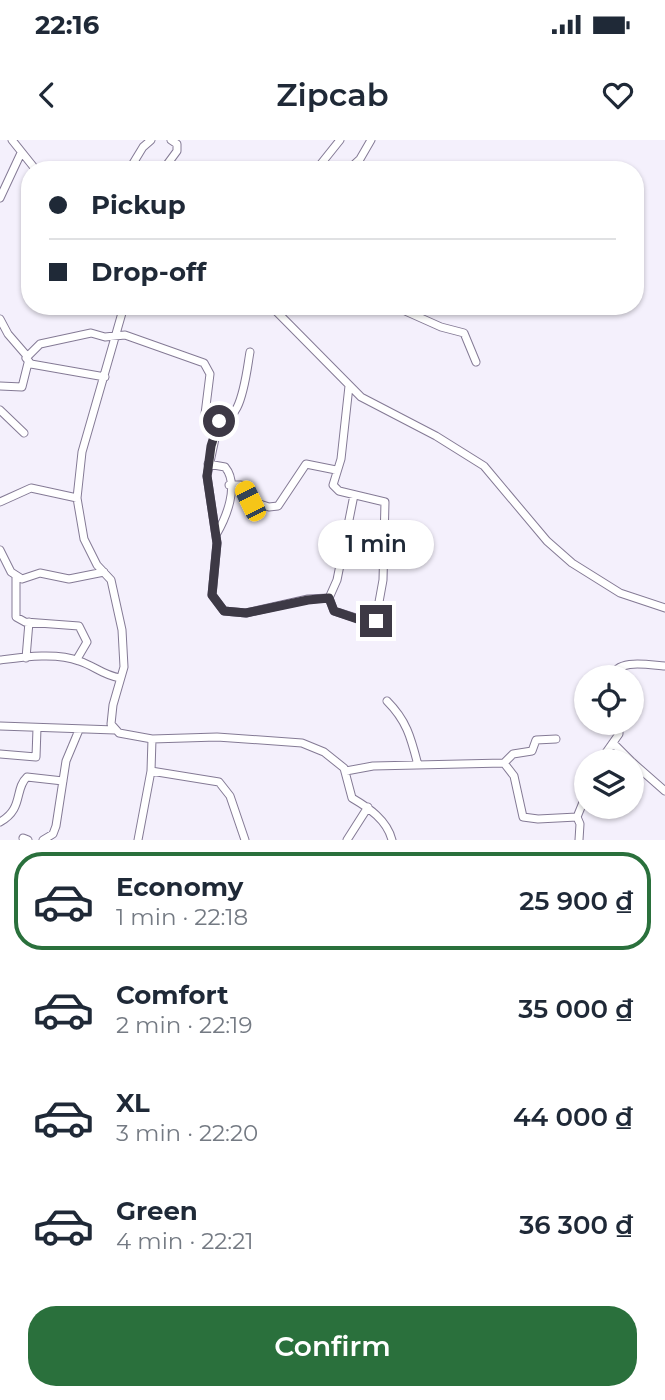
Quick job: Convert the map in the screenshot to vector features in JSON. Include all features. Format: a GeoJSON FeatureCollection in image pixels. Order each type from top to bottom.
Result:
{"type":"FeatureCollection","features":[{"type":"Feature","properties":{"kind":"street"},"geometry":{"type":"LineString","coordinates":[[12,140],[28,161]]}},
{"type":"Feature","properties":{"kind":"street"},"geometry":{"type":"LineString","coordinates":[[135,161],[142,147],[151,140]]}},
{"type":"Feature","properties":{"kind":"street"},"geometry":{"type":"LineString","coordinates":[[170,161],[177,151],[177,144],[171,140]]}},
{"type":"Feature","properties":{"kind":"street"},"geometry":{"type":"LineString","coordinates":[[323,161],[340,140]]}},
{"type":"Feature","properties":{"kind":"street"},"geometry":{"type":"LineString","coordinates":[[358,161],[371,140]]}},
{"type":"Feature","properties":{"kind":"street"},"geometry":{"type":"LineString","coordinates":[[0,198],[21,153]]}},
{"type":"Feature","properties":{"kind":"street"},"geometry":{"type":"LineString","coordinates":[[115,730],[110,717],[124,657],[122,631],[114,585],[91,556],[84,539],[77,498],[82,453],[122,315]]}},
{"type":"Feature","properties":{"kind":"street"},"geometry":{"type":"LineString","coordinates":[[280,315],[349,386],[379,409],[465,453],[484,466],[547,541],[572,563],[620,593],[665,608]]}},
{"type":"Feature","properties":{"kind":"street"},"geometry":{"type":"LineString","coordinates":[[414,315],[441,327],[464,333],[476,362]]}},
{"type":"Feature","properties":{"kind":"street"},"geometry":{"type":"LineString","coordinates":[[0,319],[28,359],[105,377]]}},
{"type":"Feature","properties":{"kind":"street"},"geometry":{"type":"LineString","coordinates":[[0,386],[22,387],[28,359],[49,341],[91,333],[105,337],[118,334],[204,363],[210,374],[205,414],[219,421],[230,418],[237,410],[250,352]]}},
{"type":"Feature","properties":{"kind":"street"},"geometry":{"type":"LineString","coordinates":[[349,386],[335,489],[382,500],[386,507],[383,580],[374,624],[334,611],[329,598],[337,580],[354,495]]}},
{"type":"Feature","properties":{"kind":"street"},"geometry":{"type":"LineString","coordinates":[[0,410],[24,433]]}},
{"type":"Feature","properties":{"kind":"street"},"geometry":{"type":"LineString","coordinates":[[219,421],[208,464],[208,484],[216,535],[212,595],[224,611],[246,613],[329,598]]}},
{"type":"Feature","properties":{"kind":"street"},"geometry":{"type":"LineString","coordinates":[[208,464],[225,467],[229,472],[231,504],[216,535]]}},
{"type":"Feature","properties":{"kind":"street"},"geometry":{"type":"LineString","coordinates":[[229,485],[241,485],[254,504],[278,506],[306,464],[336,470]]}},
{"type":"Feature","properties":{"kind":"street"},"geometry":{"type":"LineString","coordinates":[[0,502],[31,488],[77,498]]}},
{"type":"Feature","properties":{"kind":"street"},"geometry":{"type":"LineString","coordinates":[[0,550],[16,577],[16,617],[29,622],[79,626],[87,642],[77,659]]}},
{"type":"Feature","properties":{"kind":"street"},"geometry":{"type":"LineString","coordinates":[[16,577],[22,579],[45,573],[69,579],[104,572]]}},
{"type":"Feature","properties":{"kind":"street"},"geometry":{"type":"LineString","coordinates":[[26,658],[29,622]]}},
{"type":"Feature","properties":{"kind":"street"},"geometry":{"type":"LineString","coordinates":[[0,660],[77,659],[101,674],[120,678]]}},
{"type":"Feature","properties":{"kind":"street"},"geometry":{"type":"LineString","coordinates":[[644,666],[665,666]]}},
{"type":"Feature","properties":{"kind":"street"},"geometry":{"type":"LineString","coordinates":[[387,701],[403,717],[409,729],[418,765]]}},
{"type":"Feature","properties":{"kind":"street"},"geometry":{"type":"LineString","coordinates":[[0,726],[115,730],[152,739],[217,737],[302,743],[324,751],[346,771],[352,798],[368,807],[385,824],[391,840]]}},
{"type":"Feature","properties":{"kind":"street"},"geometry":{"type":"LineString","coordinates":[[0,754],[36,757],[37,728]]}},
{"type":"Feature","properties":{"kind":"street"},"geometry":{"type":"LineString","coordinates":[[43,840],[53,834],[56,826],[66,761],[79,730]]}},
{"type":"Feature","properties":{"kind":"street"},"geometry":{"type":"LineString","coordinates":[[609,749],[618,735]]}},
{"type":"Feature","properties":{"kind":"street"},"geometry":{"type":"LineString","coordinates":[[138,840],[151,771],[152,739]]}},
{"type":"Feature","properties":{"kind":"street"},"geometry":{"type":"LineString","coordinates":[[346,771],[373,766],[504,763],[513,754],[532,751],[536,740],[556,739]]}},
{"type":"Feature","properties":{"kind":"street"},"geometry":{"type":"LineString","coordinates":[[613,743],[619,749]]}},
{"type":"Feature","properties":{"kind":"street"},"geometry":{"type":"LineString","coordinates":[[504,763],[514,776],[523,817],[574,817]]}},
{"type":"Feature","properties":{"kind":"street"},"geometry":{"type":"LineString","coordinates":[[151,771],[219,782],[230,796],[245,840]]}},
{"type":"Feature","properties":{"kind":"street"},"geometry":{"type":"LineString","coordinates":[[644,773],[665,792]]}},
{"type":"Feature","properties":{"kind":"street"},"geometry":{"type":"LineString","coordinates":[[0,822],[18,806],[23,781],[27,777],[63,781]]}},
{"type":"Feature","properties":{"kind":"street"},"geometry":{"type":"LineString","coordinates":[[347,840],[368,807]]}},
{"type":"Feature","properties":{"kind":"street"},"geometry":{"type":"LineString","coordinates":[[577,819],[579,840]]}},
{"type":"Feature","properties":{"kind":"route"},"geometry":{"type":"LineString","coordinates":[[219,421],[211,446],[207,476],[217,543],[212,595],[215,602],[224,611],[246,613],[329,598],[333,601],[334,611],[372,624],[376,621]]}}]}
